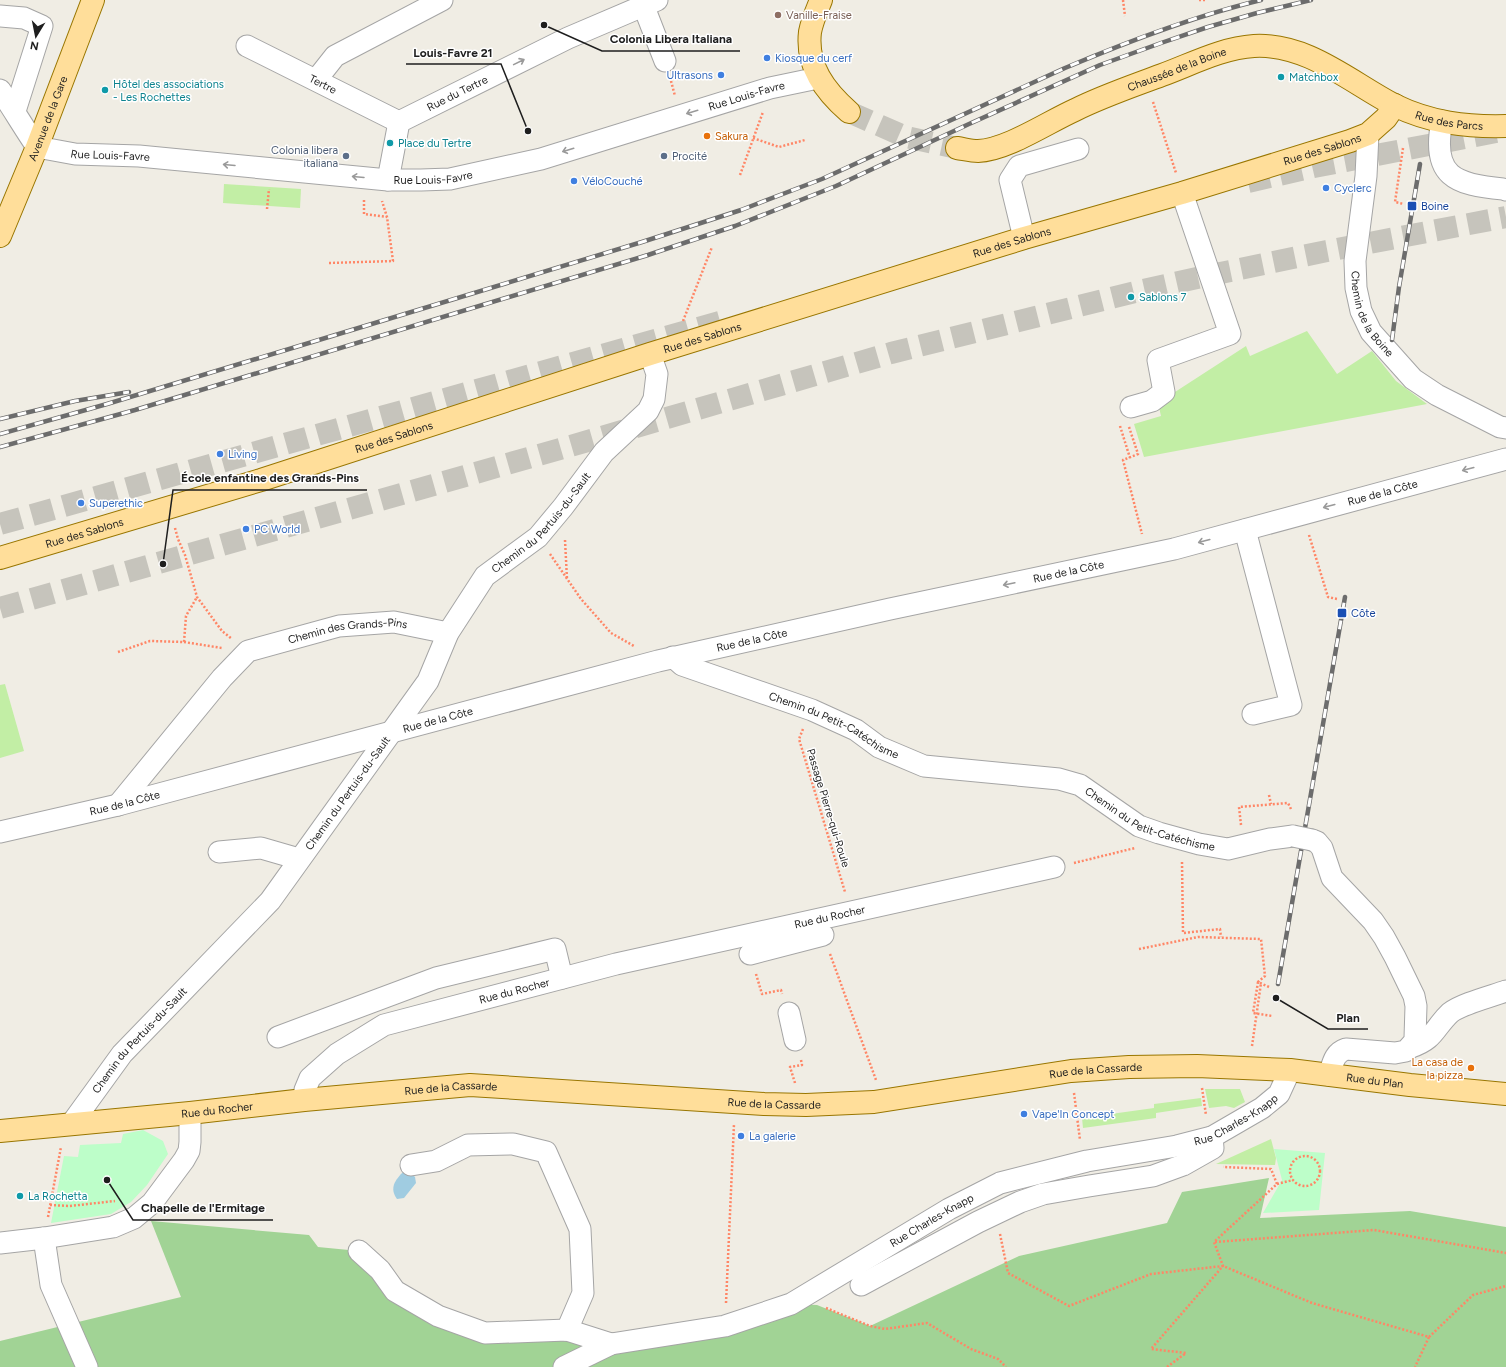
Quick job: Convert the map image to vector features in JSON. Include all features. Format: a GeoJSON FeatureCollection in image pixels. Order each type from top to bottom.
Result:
{"type":"FeatureCollection","features":[{"type":"Feature","properties":{"kind":"main road","name":"Avenue de la Gare"},"geometry":{"type":"LineString","coordinates":[[0,236],[37,147],[93,0]]}},
{"type":"Feature","properties":{"kind":"main road"},"geometry":{"type":"LineString","coordinates":[[821,0],[811,31],[809,47],[818,78],[834,99],[849,112]]}},
{"type":"Feature","properties":{"kind":"main road","name":"Chaussée de la Boine"},"geometry":{"type":"LineString","coordinates":[[957,148],[978,151],[1000,147],[1087,104],[1207,58],[1234,49],[1253,46],[1271,46],[1291,51],[1318,61],[1395,105]]}},
{"type":"Feature","properties":{"kind":"main road","name":"Rue des Sablons"},"geometry":{"type":"LineString","coordinates":[[0,558],[261,480],[650,354],[1024,238],[1180,185],[1350,141],[1368,134],[1386,118],[1395,105]]}},
{"type":"Feature","properties":{"kind":"main road","name":"Rue des Parcs"},"geometry":{"type":"LineString","coordinates":[[1395,105],[1430,119],[1468,126],[1506,126]]}},
{"type":"Feature","properties":{"kind":"main road","name":"Rue de la Cassarde"},"geometry":{"type":"LineString","coordinates":[[304,1100],[470,1085],[806,1105],[874,1102],[1071,1071],[1128,1067],[1197,1066],[1247,1060]]}},
{"type":"Feature","properties":{"kind":"main road","name":"Rue du Plan"},"geometry":{"type":"LineString","coordinates":[[1247,1060],[1290,1070],[1410,1085],[1506,1094]]}},
{"type":"Feature","properties":{"kind":"main road","name":"Rue du Rocher"},"geometry":{"type":"LineString","coordinates":[[0,1131],[190,1113],[304,1100]]}},
{"type":"Feature","properties":{"kind":"street"},"geometry":{"type":"LineString","coordinates":[[316,80],[335,56],[442,0]]}},
{"type":"Feature","properties":{"kind":"street"},"geometry":{"type":"LineString","coordinates":[[651,3],[665,60]]}},
{"type":"Feature","properties":{"kind":"street","name":"Rue du Tertre"},"geometry":{"type":"LineString","coordinates":[[398,122],[568,38],[651,3]]}},
{"type":"Feature","properties":{"kind":"street"},"geometry":{"type":"LineString","coordinates":[[0,16],[24,18],[42,26],[15,111]]}},
{"type":"Feature","properties":{"kind":"street","name":"Tertre"},"geometry":{"type":"LineString","coordinates":[[247,46],[398,122]]}},
{"type":"Feature","properties":{"kind":"street","name":"Rue Louis-Favre"},"geometry":{"type":"LineString","coordinates":[[37,147],[75,154],[139,156],[381,179],[450,179],[533,161],[770,88],[818,78]]}},
{"type":"Feature","properties":{"kind":"street"},"geometry":{"type":"LineString","coordinates":[[0,90],[37,147]]}},
{"type":"Feature","properties":{"kind":"street"},"geometry":{"type":"LineString","coordinates":[[1442,121],[1438,144],[1441,161],[1447,171],[1457,180],[1469,184],[1506,190]]}},
{"type":"Feature","properties":{"kind":"street"},"geometry":{"type":"LineString","coordinates":[[381,179],[398,122]]}},
{"type":"Feature","properties":{"kind":"street","name":"Chemin de la Boine"},"geometry":{"type":"LineString","coordinates":[[1368,134],[1366,176],[1355,261],[1356,288],[1361,311],[1371,332],[1413,379],[1437,395],[1500,427],[1506,428]]}},
{"type":"Feature","properties":{"kind":"street"},"geometry":{"type":"LineString","coordinates":[[1024,238],[1010,180],[1019,166],[1078,149]]}},
{"type":"Feature","properties":{"kind":"street"},"geometry":{"type":"LineString","coordinates":[[1132,407],[1152,401],[1164,392],[1158,360],[1230,334],[1180,185]]}},
{"type":"Feature","properties":{"kind":"street","name":"Chemin du Pertuis-du-Sault"},"geometry":{"type":"LineString","coordinates":[[72,1123],[122,1054],[270,901],[389,733],[428,681],[448,633],[485,576],[538,537],[563,507],[604,452],[648,411],[654,399],[657,374],[650,354]]}},
{"type":"Feature","properties":{"kind":"street","name":"Rue de la Côte"},"geometry":{"type":"LineString","coordinates":[[0,832],[118,805],[674,657],[890,609],[1174,549],[1506,459]]}},
{"type":"Feature","properties":{"kind":"street"},"geometry":{"type":"LineString","coordinates":[[1245,530],[1291,705],[1252,714]]}},
{"type":"Feature","properties":{"kind":"street","name":"Chemin des Grands-Pins"},"geometry":{"type":"LineString","coordinates":[[248,651],[339,626],[394,622],[448,633]]}},
{"type":"Feature","properties":{"kind":"street"},"geometry":{"type":"LineString","coordinates":[[118,805],[222,678],[248,651]]}},
{"type":"Feature","properties":{"kind":"street","name":"Chemin du Petit-Catéchisme"},"geometry":{"type":"LineString","coordinates":[[674,657],[682,665],[812,710],[856,730],[879,747],[924,766],[1059,779],[1080,785],[1139,826],[1174,838],[1228,849],[1270,839],[1302,838],[1317,842],[1322,848],[1332,878],[1373,921],[1384,937],[1412,991],[1416,1006],[1415,1038],[1410,1047]]}},
{"type":"Feature","properties":{"kind":"street"},"geometry":{"type":"LineString","coordinates":[[219,852],[262,848],[299,859]]}},
{"type":"Feature","properties":{"kind":"street","name":"Rue du Rocher"},"geometry":{"type":"LineString","coordinates":[[304,1100],[305,1090],[310,1078],[337,1054],[384,1025],[616,964],[1054,867]]}},
{"type":"Feature","properties":{"kind":"street","name":"Rue du Rocher"},"geometry":{"type":"LineString","coordinates":[[750,954],[823,936]]}},
{"type":"Feature","properties":{"kind":"street"},"geometry":{"type":"LineString","coordinates":[[278,1037],[436,978],[555,950],[562,978]]}},
{"type":"Feature","properties":{"kind":"street"},"geometry":{"type":"LineString","coordinates":[[1329,1075],[1336,1056],[1341,1050],[1346,1049],[1395,1053],[1406,1051],[1410,1047],[1427,1040],[1450,1013],[1460,1007],[1506,991]]}},
{"type":"Feature","properties":{"kind":"street"},"geometry":{"type":"LineString","coordinates":[[788,1013],[795,1040]]}},
{"type":"Feature","properties":{"kind":"street","name":"Rue Charles-Knapp"},"geometry":{"type":"LineString","coordinates":[[564,1367],[611,1344],[725,1326],[791,1304],[949,1208],[1000,1183],[1087,1162],[1177,1146],[1212,1137],[1262,1108],[1279,1094],[1290,1070]]}},
{"type":"Feature","properties":{"kind":"street"},"geometry":{"type":"LineString","coordinates":[[0,1243],[44,1238],[113,1227],[134,1218],[152,1203],[189,1151],[190,1113]]}},
{"type":"Feature","properties":{"kind":"street"},"geometry":{"type":"LineString","coordinates":[[861,1285],[996,1212],[1043,1194],[1152,1176],[1182,1164],[1213,1148],[1212,1137]]}},
{"type":"Feature","properties":{"kind":"street"},"geometry":{"type":"LineString","coordinates":[[411,1165],[436,1161],[468,1145],[513,1144],[546,1152],[580,1229],[583,1293],[567,1330]]}},
{"type":"Feature","properties":{"kind":"street"},"geometry":{"type":"LineString","coordinates":[[44,1238],[51,1285],[87,1367]]}},
{"type":"Feature","properties":{"kind":"street"},"geometry":{"type":"LineString","coordinates":[[359,1251],[380,1270],[395,1291],[438,1316],[485,1333],[567,1330],[611,1344]]}},
{"type":"Feature","properties":{"kind":"path"},"geometry":{"type":"LineString","coordinates":[[1123,0],[1125,16]]}},
{"type":"Feature","properties":{"kind":"path"},"geometry":{"type":"LineString","coordinates":[[1199,0],[1205,0]]}},
{"type":"Feature","properties":{"kind":"path"},"geometry":{"type":"LineString","coordinates":[[665,60],[676,98],[683,115]]}},
{"type":"Feature","properties":{"kind":"path"},"geometry":{"type":"LineString","coordinates":[[1153,101],[1180,185]]}},
{"type":"Feature","properties":{"kind":"path"},"geometry":{"type":"LineString","coordinates":[[740,175],[763,111]]}},
{"type":"Feature","properties":{"kind":"path"},"geometry":{"type":"LineString","coordinates":[[753,138],[779,147],[805,140]]}},
{"type":"Feature","properties":{"kind":"path"},"geometry":{"type":"LineString","coordinates":[[1403,148],[1394,202],[1404,204]]}},
{"type":"Feature","properties":{"kind":"path"},"geometry":{"type":"LineString","coordinates":[[329,263],[393,261],[381,179]]}},
{"type":"Feature","properties":{"kind":"path"},"geometry":{"type":"LineString","coordinates":[[364,214],[387,216]]}},
{"type":"Feature","properties":{"kind":"path"},"geometry":{"type":"LineString","coordinates":[[686,343],[681,326],[712,247]]}},
{"type":"Feature","properties":{"kind":"path"},"geometry":{"type":"LineString","coordinates":[[1120,425],[1130,458]]}},
{"type":"Feature","properties":{"kind":"path"},"geometry":{"type":"LineString","coordinates":[[1136,449],[1138,454],[1123,460],[1143,536],[1136,538]]}},
{"type":"Feature","properties":{"kind":"path"},"geometry":{"type":"LineString","coordinates":[[563,507],[567,579]]}},
{"type":"Feature","properties":{"kind":"path"},"geometry":{"type":"LineString","coordinates":[[175,526],[197,597],[222,631],[248,651]]}},
{"type":"Feature","properties":{"kind":"path"},"geometry":{"type":"LineString","coordinates":[[1307,530],[1328,598],[1337,599]]}},
{"type":"Feature","properties":{"kind":"path"},"geometry":{"type":"LineString","coordinates":[[538,537],[581,599],[611,633],[638,648]]}},
{"type":"Feature","properties":{"kind":"path"},"geometry":{"type":"LineString","coordinates":[[184,642],[186,616],[197,597]]}},
{"type":"Feature","properties":{"kind":"path"},"geometry":{"type":"LineString","coordinates":[[118,652],[150,641],[184,642],[210,647],[248,651]]}},
{"type":"Feature","properties":{"kind":"path","name":"Passage Pierre-qui-Roule"},"geometry":{"type":"LineString","coordinates":[[812,710],[799,739],[851,912]]}},
{"type":"Feature","properties":{"kind":"path"},"geometry":{"type":"LineString","coordinates":[[1269,795],[1271,804]]}},
{"type":"Feature","properties":{"kind":"path"},"geometry":{"type":"LineString","coordinates":[[1242,827],[1239,807],[1288,803],[1291,809]]}},
{"type":"Feature","properties":{"kind":"path"},"geometry":{"type":"LineString","coordinates":[[1054,867],[1139,847]]}},
{"type":"Feature","properties":{"kind":"path"},"geometry":{"type":"LineString","coordinates":[[1182,864],[1183,933],[1220,929],[1221,937]]}},
{"type":"Feature","properties":{"kind":"path"},"geometry":{"type":"LineString","coordinates":[[823,936],[878,1085]]}},
{"type":"Feature","properties":{"kind":"path"},"geometry":{"type":"LineString","coordinates":[[1139,949],[1198,936],[1261,939],[1264,976],[1260,982],[1247,1060]]}},
{"type":"Feature","properties":{"kind":"path"},"geometry":{"type":"LineString","coordinates":[[750,954],[762,994],[781,990],[788,1013]]}},
{"type":"Feature","properties":{"kind":"path"},"geometry":{"type":"LineString","coordinates":[[1260,982],[1269,986]]}},
{"type":"Feature","properties":{"kind":"path"},"geometry":{"type":"LineString","coordinates":[[1256,1013],[1272,1016]]}},
{"type":"Feature","properties":{"kind":"path"},"geometry":{"type":"LineString","coordinates":[[795,1040],[802,1066],[790,1066],[798,1089]]}},
{"type":"Feature","properties":{"kind":"path"},"geometry":{"type":"LineString","coordinates":[[1202,1090],[1205,1106]]}},
{"type":"Feature","properties":{"kind":"path"},"geometry":{"type":"LineString","coordinates":[[1074,1093],[1081,1146]]}},
{"type":"Feature","properties":{"kind":"path"},"geometry":{"type":"LineString","coordinates":[[725,1326],[734,1119]]}},
{"type":"Feature","properties":{"kind":"path"},"geometry":{"type":"LineString","coordinates":[[44,1238],[62,1144]]}},
{"type":"Feature","properties":{"kind":"path"},"geometry":{"type":"LineString","coordinates":[[1303,1156],[1314,1158],[1320,1171],[1318,1180],[1305,1186],[1296,1183],[1293,1180],[1290,1170],[1294,1160],[1303,1156]]}},
{"type":"Feature","properties":{"kind":"path"},"geometry":{"type":"LineString","coordinates":[[1216,1167],[1271,1169],[1277,1184]]}},
{"type":"Feature","properties":{"kind":"path"},"geometry":{"type":"LineString","coordinates":[[1214,1242],[1277,1184],[1293,1180]]}},
{"type":"Feature","properties":{"kind":"path"},"geometry":{"type":"LineString","coordinates":[[50,1205],[70,1206],[121,1201]]}},
{"type":"Feature","properties":{"kind":"path"},"geometry":{"type":"LineString","coordinates":[[996,1212],[1008,1273],[1069,1306],[1151,1274],[1223,1266],[1312,1303],[1429,1337]]}},
{"type":"Feature","properties":{"kind":"path"},"geometry":{"type":"LineString","coordinates":[[1214,1242],[1374,1230],[1506,1253]]}},
{"type":"Feature","properties":{"kind":"path"},"geometry":{"type":"LineString","coordinates":[[1214,1242],[1223,1266]]}},
{"type":"Feature","properties":{"kind":"path"},"geometry":{"type":"LineString","coordinates":[[1167,1367],[1186,1353],[1150,1349],[1223,1266]]}},
{"type":"Feature","properties":{"kind":"path"},"geometry":{"type":"LineString","coordinates":[[1414,1367],[1429,1337],[1473,1295],[1506,1286]]}},
{"type":"Feature","properties":{"kind":"path"},"geometry":{"type":"LineString","coordinates":[[824,1307],[870,1326],[885,1329],[927,1323],[971,1349],[998,1360],[1006,1367]]}},
{"type":"Feature","properties":{"kind":"green space"},"geometry":{"type":"Polygon","coordinates":[[[224,184],[301,189],[300,208],[223,203],[224,184]]]}},
{"type":"Feature","properties":{"kind":"green space"},"geometry":{"type":"Polygon","coordinates":[[[1307,331],[1337,374],[1372,351],[1396,381],[1427,404],[1144,457],[1134,424],[1161,416],[1158,403],[1246,346],[1250,356],[1307,331]]]}},
{"type":"Feature","properties":{"kind":"green space"},"geometry":{"type":"Polygon","coordinates":[[[5,684],[24,751],[0,758],[0,685],[5,684]]]}},
{"type":"Feature","properties":{"kind":"green space"},"geometry":{"type":"Polygon","coordinates":[[[1205,1089],[1240,1089],[1245,1102],[1234,1108],[1226,1106],[1209,1108],[1205,1089]]]}},
{"type":"Feature","properties":{"kind":"green space"},"geometry":{"type":"Polygon","coordinates":[[[1201,1098],[1202,1106],[1156,1113],[1156,1118],[1083,1128],[1082,1118],[1154,1108],[1154,1104],[1201,1098]]]}},
{"type":"Feature","properties":{"kind":"green space"},"geometry":{"type":"Polygon","coordinates":[[[143,1130],[163,1141],[168,1154],[147,1185],[131,1202],[111,1214],[51,1223],[64,1156],[78,1157],[80,1145],[121,1143],[123,1134],[143,1130]]]}},
{"type":"Feature","properties":{"kind":"green space"},"geometry":{"type":"Polygon","coordinates":[[[1271,1139],[1276,1158],[1275,1165],[1216,1164],[1271,1139]]]}},
{"type":"Feature","properties":{"kind":"green space"},"geometry":{"type":"Polygon","coordinates":[[[1274,1149],[1325,1153],[1319,1210],[1263,1213],[1282,1180],[1274,1149]]]}},
{"type":"Feature","properties":{"kind":"green space"},"geometry":{"type":"Polygon","coordinates":[[[1269,1178],[1260,1218],[1410,1211],[1506,1227],[1506,1367],[0,1367],[0,1341],[181,1297],[151,1221],[309,1235],[318,1247],[359,1251],[438,1316],[611,1344],[791,1304],[817,1305],[870,1326],[1019,1256],[1167,1223],[1182,1192],[1269,1178]]]}},
{"type":"Feature","properties":{"kind":"water"},"geometry":{"type":"Polygon","coordinates":[[[404,1171],[409,1171],[415,1177],[416,1183],[404,1198],[397,1199],[393,1191],[394,1184],[404,1171]]]}},
{"type":"Feature","properties":{"kind":"tunnel"},"geometry":{"type":"LineString","coordinates":[[849,112],[906,137],[957,148]]}},
{"type":"Feature","properties":{"kind":"tunnel"},"geometry":{"type":"LineString","coordinates":[[1248,182],[1314,167],[1501,131]]}},
{"type":"Feature","properties":{"kind":"tunnel"},"geometry":{"type":"LineString","coordinates":[[0,608],[560,449],[891,353],[1201,277],[1506,217]]}},
{"type":"Feature","properties":{"kind":"tunnel"},"geometry":{"type":"LineString","coordinates":[[0,524],[730,319]]}},
{"type":"Feature","properties":{"kind":"railway"},"geometry":{"type":"LineString","coordinates":[[0,434],[107,404],[642,242],[741,210],[822,179],[1089,58],[1186,21],[1261,0]]}},
{"type":"Feature","properties":{"kind":"railway"},"geometry":{"type":"LineString","coordinates":[[0,447],[135,410],[648,255],[735,226],[836,186],[1100,65],[1208,27],[1311,0]]}},
{"type":"Feature","properties":{"kind":"railway"},"geometry":{"type":"LineString","coordinates":[[1392,340],[1399,287],[1420,164]]}},
{"type":"Feature","properties":{"kind":"railway"},"geometry":{"type":"LineString","coordinates":[[0,419],[75,401],[129,392]]}},
{"type":"Feature","properties":{"kind":"railway"},"geometry":{"type":"LineString","coordinates":[[1278,984],[1345,597]]}},
{"type":"Feature","properties":{"kind":"place","name":"Vanille-Fraise"},"geometry":{"type":"Point","coordinates":[778,15]}},
{"type":"Feature","properties":{"kind":"place","name":"Colonia Libera Italiana"},"geometry":{"type":"Point","coordinates":[544,25]}},
{"type":"Feature","properties":{"kind":"place","name":"Kiosque du cerf"},"geometry":{"type":"Point","coordinates":[767,58]}},
{"type":"Feature","properties":{"kind":"place","name":"Ultrasons"},"geometry":{"type":"Point","coordinates":[721,75]}},
{"type":"Feature","properties":{"kind":"place","name":"Matchbox"},"geometry":{"type":"Point","coordinates":[1281,77]}},
{"type":"Feature","properties":{"kind":"place","name":"Hôtel des associations - Les Rochettes"},"geometry":{"type":"Point","coordinates":[105,90]}},
{"type":"Feature","properties":{"kind":"place","name":"Louis-Favre 21"},"geometry":{"type":"Point","coordinates":[528,131]}},
{"type":"Feature","properties":{"kind":"place","name":"Sakura"},"geometry":{"type":"Point","coordinates":[707,136]}},
{"type":"Feature","properties":{"kind":"place","name":"Place du Tertre"},"geometry":{"type":"Point","coordinates":[390,143]}},
{"type":"Feature","properties":{"kind":"place","name":"Colonia libera italiana"},"geometry":{"type":"Point","coordinates":[346,156]}},
{"type":"Feature","properties":{"kind":"place","name":"Procité"},"geometry":{"type":"Point","coordinates":[664,156]}},
{"type":"Feature","properties":{"kind":"place","name":"VéloCouché"},"geometry":{"type":"Point","coordinates":[574,181]}},
{"type":"Feature","properties":{"kind":"place","name":"Cyclerc"},"geometry":{"type":"Point","coordinates":[1326,188]}},
{"type":"Feature","properties":{"kind":"place","name":"Boine"},"geometry":{"type":"Point","coordinates":[1412,206]}},
{"type":"Feature","properties":{"kind":"place","name":"Sablons 7"},"geometry":{"type":"Point","coordinates":[1131,297]}},
{"type":"Feature","properties":{"kind":"place","name":"Living"},"geometry":{"type":"Point","coordinates":[220,454]}},
{"type":"Feature","properties":{"kind":"place","name":"Superethic"},"geometry":{"type":"Point","coordinates":[81,503]}},
{"type":"Feature","properties":{"kind":"place","name":"PC World"},"geometry":{"type":"Point","coordinates":[246,529]}},
{"type":"Feature","properties":{"kind":"place","name":"École enfantine des Grands-Pins"},"geometry":{"type":"Point","coordinates":[163,564]}},
{"type":"Feature","properties":{"kind":"place","name":"Côte"},"geometry":{"type":"Point","coordinates":[1342,613]}},
{"type":"Feature","properties":{"kind":"place","name":"Plan"},"geometry":{"type":"Point","coordinates":[1276,998]}},
{"type":"Feature","properties":{"kind":"place","name":"La casa de la pizza"},"geometry":{"type":"Point","coordinates":[1471,1068]}},
{"type":"Feature","properties":{"kind":"place","name":"Vape'In Concept"},"geometry":{"type":"Point","coordinates":[1024,1114]}},
{"type":"Feature","properties":{"kind":"place","name":"La galerie"},"geometry":{"type":"Point","coordinates":[741,1136]}},
{"type":"Feature","properties":{"kind":"place","name":"Chapelle de l'Ermitage"},"geometry":{"type":"Point","coordinates":[107,1180]}},
{"type":"Feature","properties":{"kind":"place","name":"La Rochetta"},"geometry":{"type":"Point","coordinates":[20,1196]}}]}
